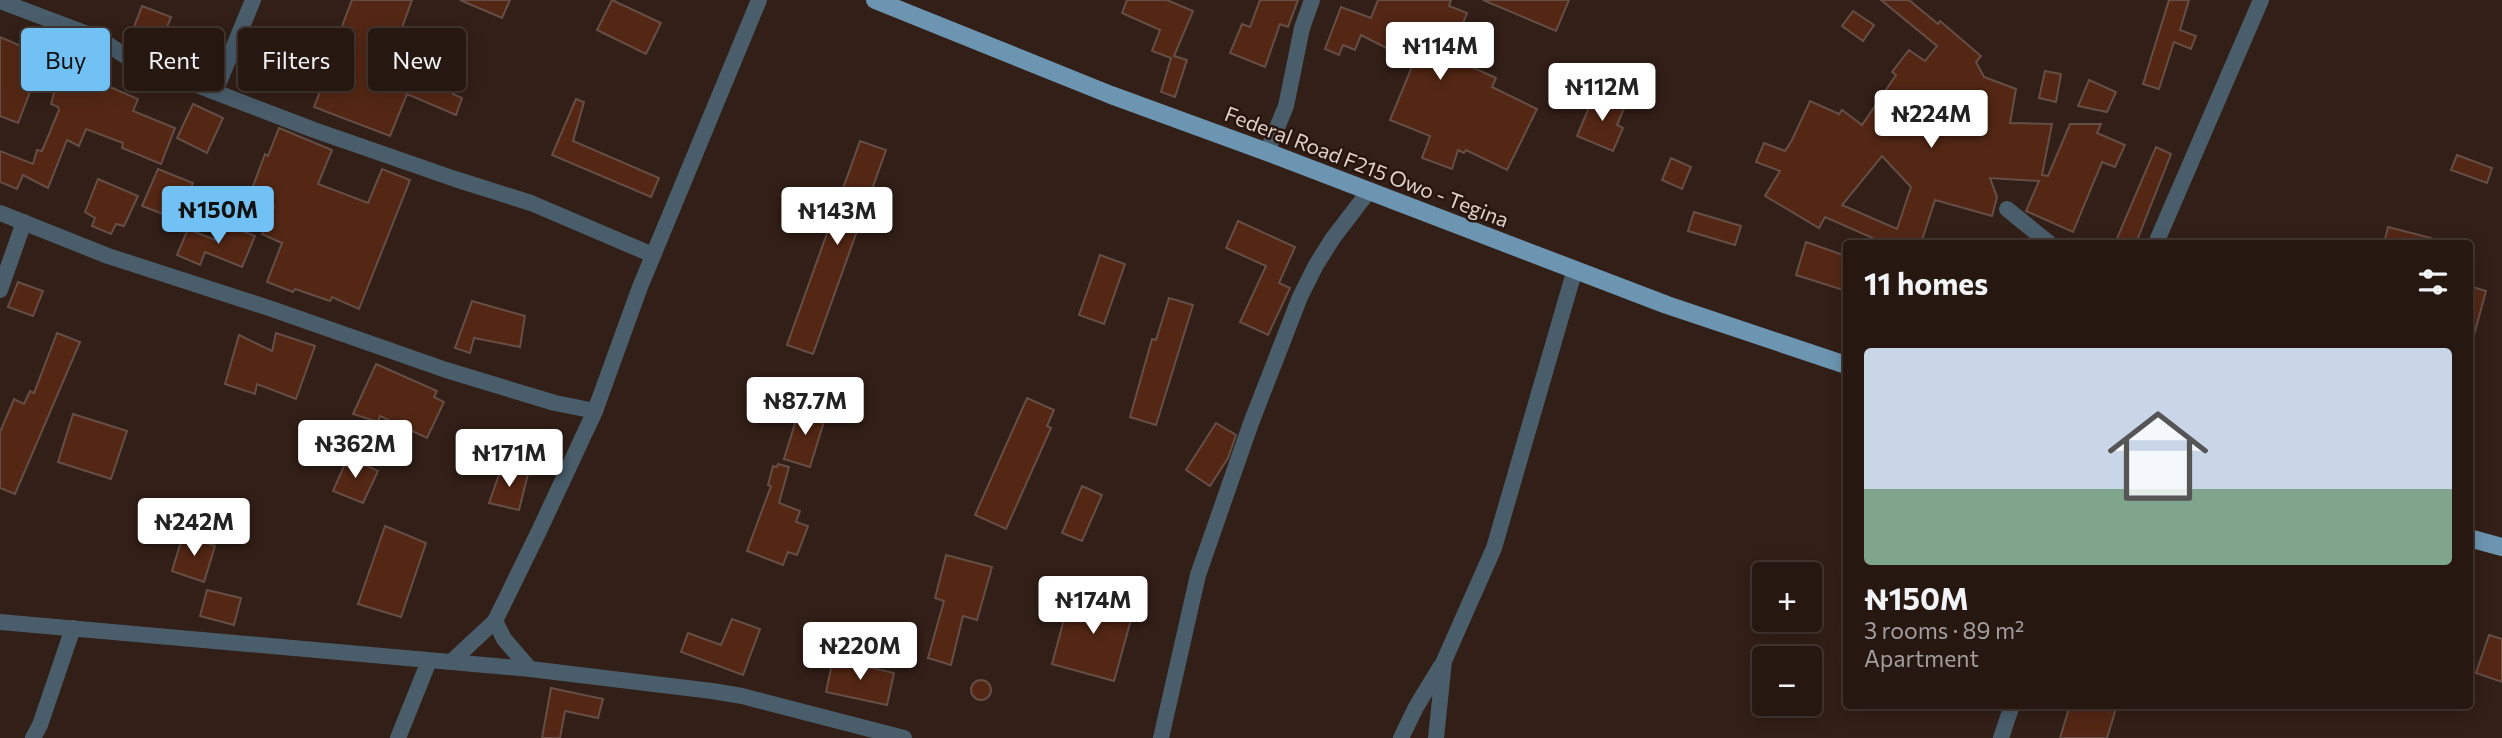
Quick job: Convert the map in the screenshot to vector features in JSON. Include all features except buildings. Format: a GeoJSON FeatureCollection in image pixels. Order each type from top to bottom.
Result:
{"type":"FeatureCollection","features":[{"type":"Feature","properties":{"kind":"main road","name":"Federal Road F215 Owo - Tegina"},"geometry":{"type":"LineString","coordinates":[[875,0],[1111,95],[1744,333],[1843,364]]}},
{"type":"Feature","properties":{"kind":"main road"},"geometry":{"type":"LineString","coordinates":[[2473,539],[2502,547]]}},
{"type":"Feature","properties":{"kind":"street"},"geometry":{"type":"LineString","coordinates":[[215,92],[253,0]]}},
{"type":"Feature","properties":{"kind":"street"},"geometry":{"type":"LineString","coordinates":[[451,662],[495,621],[595,411],[653,255],[759,0]]}},
{"type":"Feature","properties":{"kind":"street"},"geometry":{"type":"LineString","coordinates":[[1267,152],[1286,106],[1302,28],[1312,0]]}},
{"type":"Feature","properties":{"kind":"street"},"geometry":{"type":"LineString","coordinates":[[2157,240],[2261,0]]}},
{"type":"Feature","properties":{"kind":"street"},"geometry":{"type":"LineString","coordinates":[[0,1],[98,38],[127,57],[215,92],[314,130],[531,203],[653,255]]}},
{"type":"Feature","properties":{"kind":"street"},"geometry":{"type":"LineString","coordinates":[[1161,738],[1198,575],[1251,423],[1300,298],[1316,265],[1369,191]]}},
{"type":"Feature","properties":{"kind":"street"},"geometry":{"type":"LineString","coordinates":[[2007,209],[2045,240]]}},
{"type":"Feature","properties":{"kind":"street"},"geometry":{"type":"LineString","coordinates":[[0,212],[108,256],[269,308],[446,370],[555,403],[595,411]]}},
{"type":"Feature","properties":{"kind":"street"},"geometry":{"type":"LineString","coordinates":[[0,290],[24,222]]}},
{"type":"Feature","properties":{"kind":"street"},"geometry":{"type":"LineString","coordinates":[[1401,738],[1444,661],[1494,548],[1575,269]]}},
{"type":"Feature","properties":{"kind":"street"},"geometry":{"type":"LineString","coordinates":[[495,621],[504,639],[530,669]]}},
{"type":"Feature","properties":{"kind":"street"},"geometry":{"type":"LineString","coordinates":[[0,622],[530,669],[742,696],[905,738]]}},
{"type":"Feature","properties":{"kind":"street"},"geometry":{"type":"LineString","coordinates":[[33,738],[40,725],[73,628]]}},
{"type":"Feature","properties":{"kind":"street"},"geometry":{"type":"LineString","coordinates":[[398,738],[429,661]]}},
{"type":"Feature","properties":{"kind":"street"},"geometry":{"type":"LineString","coordinates":[[1436,738],[1444,661]]}},
{"type":"Feature","properties":{"kind":"street"},"geometry":{"type":"LineString","coordinates":[[2001,738],[2011,709]]}}]}
